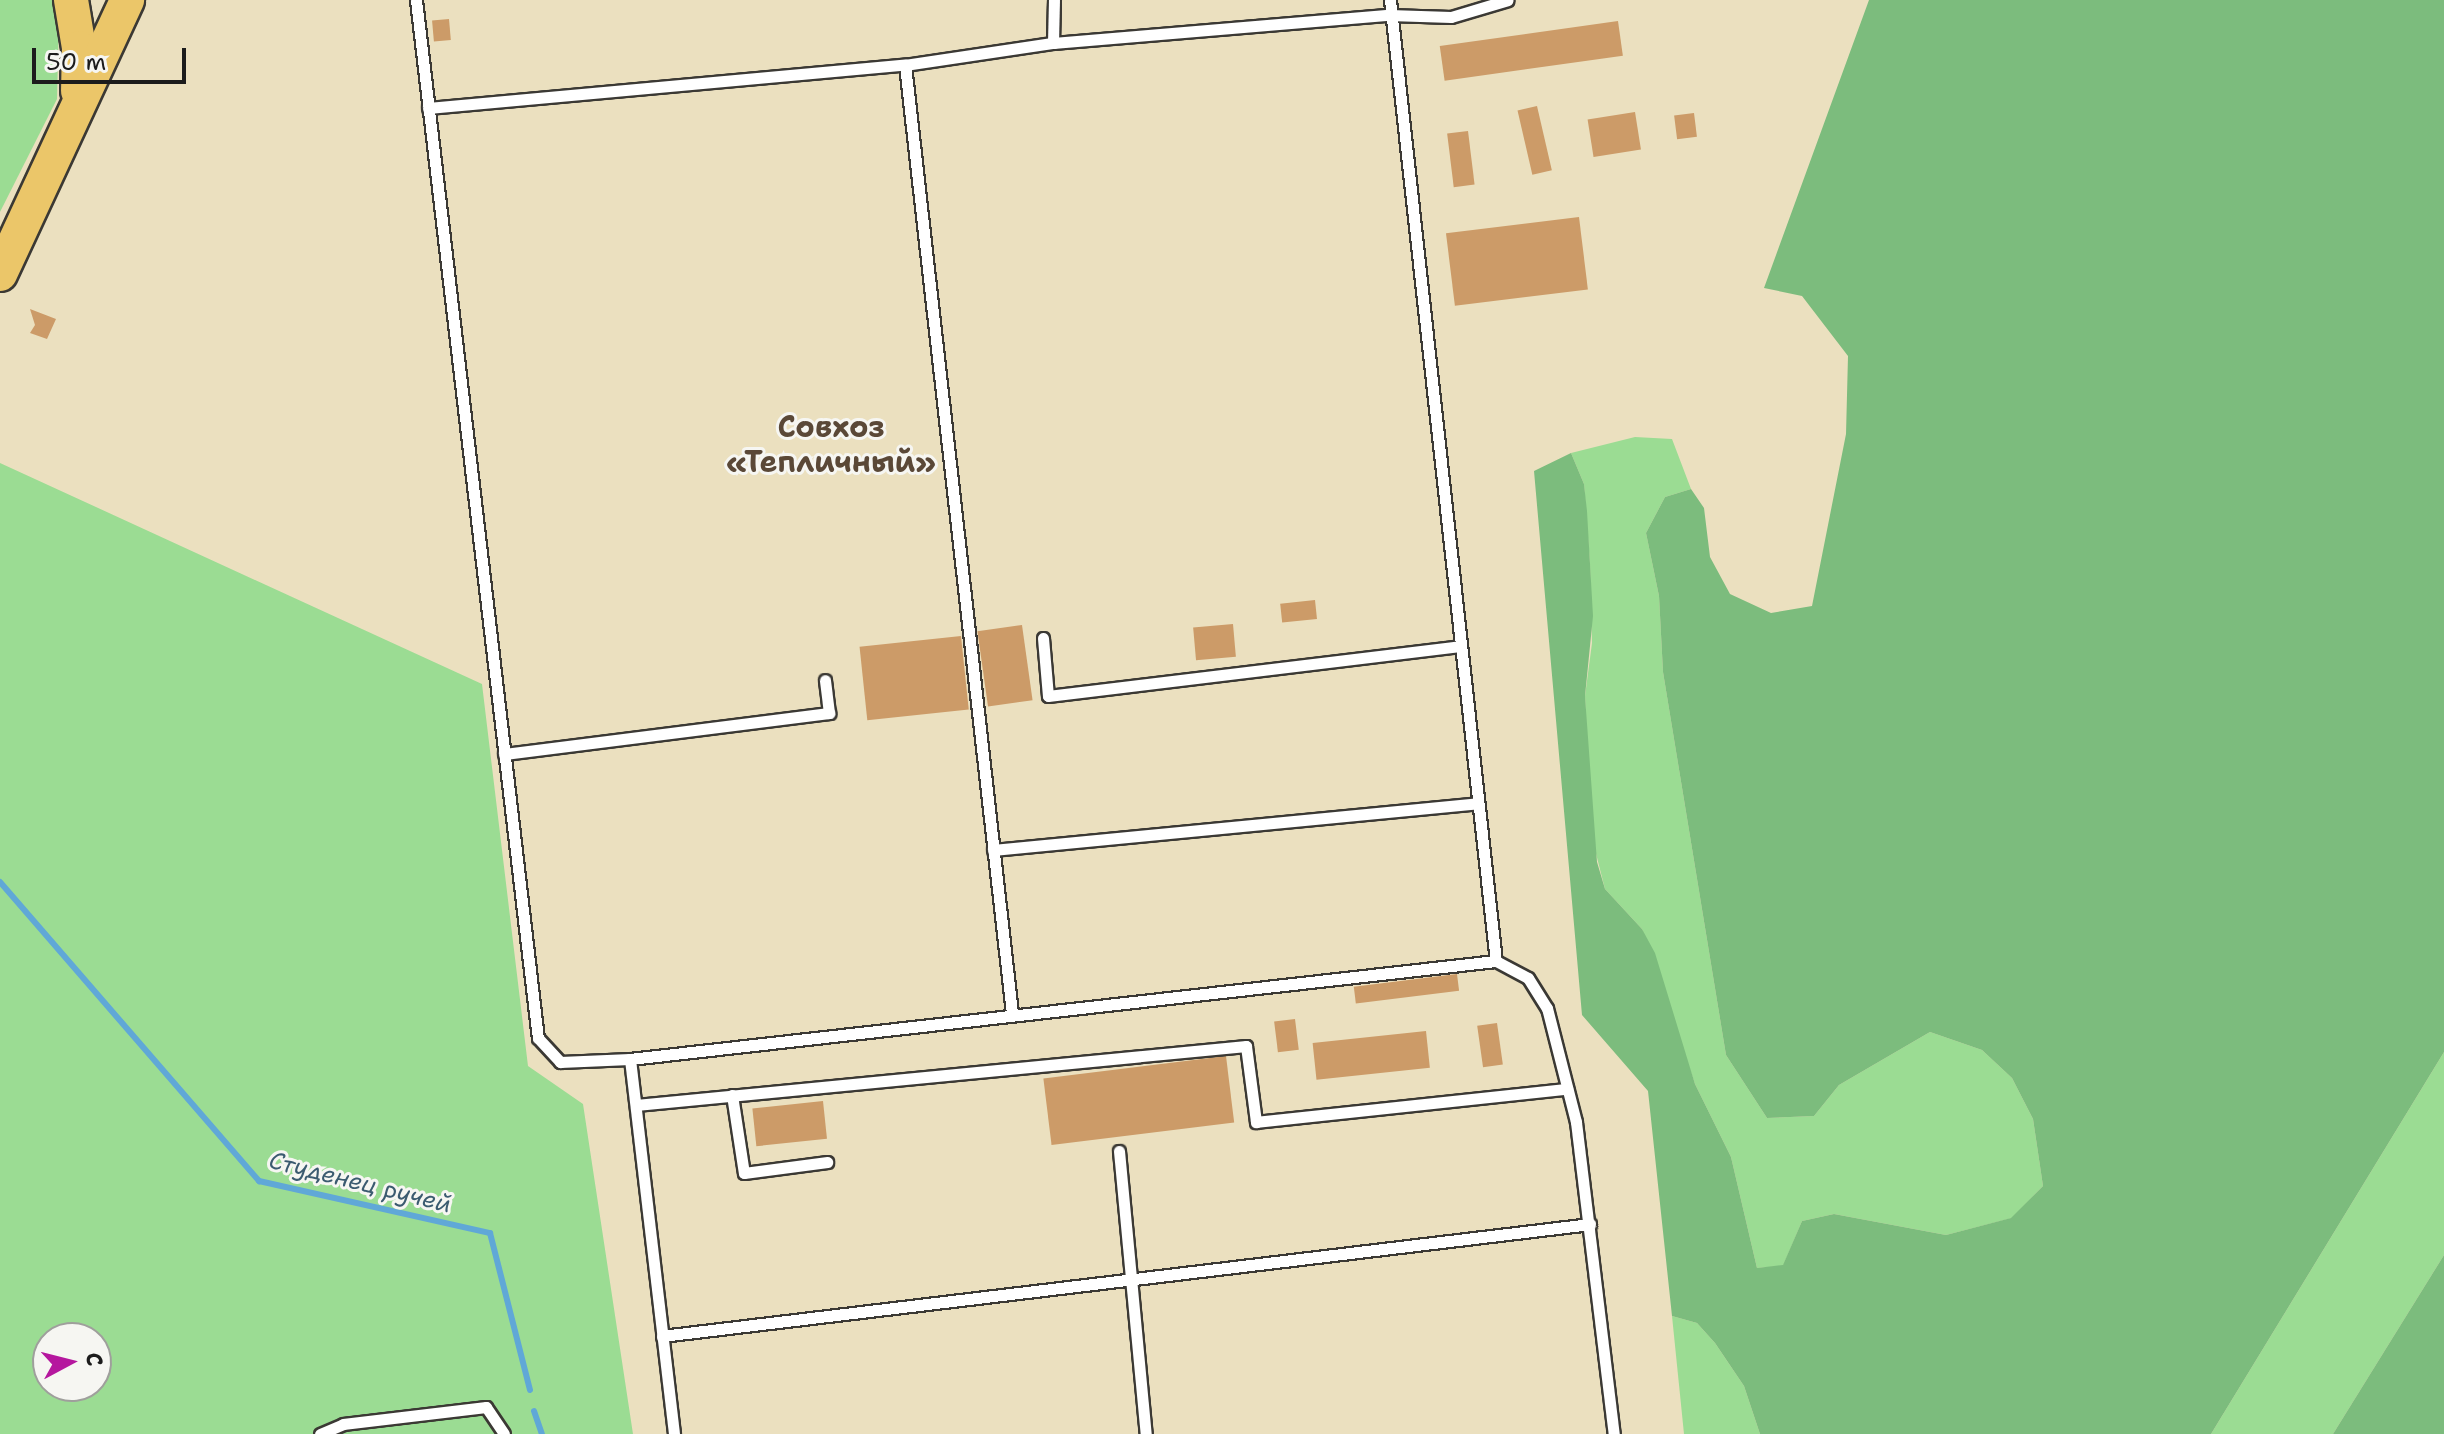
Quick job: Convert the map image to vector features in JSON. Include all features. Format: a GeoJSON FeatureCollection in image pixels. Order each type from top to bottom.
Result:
{"type":"FeatureCollection","features":[{"type":"Feature","properties":{"kind":"main road"},"geometry":{"type":"LineString","coordinates":[[71,0],[79,48],[78,106]]}},
{"type":"Feature","properties":{"kind":"main road"},"geometry":{"type":"LineString","coordinates":[[0,274],[127,0]]}},
{"type":"Feature","properties":{"kind":"lane"},"geometry":{"type":"LineString","coordinates":[[416,0],[538,1038],[560,1062],[630,1059],[1012,1013],[1496,961],[1528,978],[1547,1008],[1567,1089],[1590,1224],[1614,1434]]}},
{"type":"Feature","properties":{"kind":"lane"},"geometry":{"type":"LineString","coordinates":[[1053,43],[1054,0]]}},
{"type":"Feature","properties":{"kind":"lane"},"geometry":{"type":"LineString","coordinates":[[1390,0],[1389,15],[1496,961]]}},
{"type":"Feature","properties":{"kind":"lane"},"geometry":{"type":"LineString","coordinates":[[428,108],[905,65],[1053,43],[1389,15],[1451,17],[1508,0]]}},
{"type":"Feature","properties":{"kind":"lane"},"geometry":{"type":"LineString","coordinates":[[905,65],[1012,1013]]}},
{"type":"Feature","properties":{"kind":"lane"},"geometry":{"type":"LineString","coordinates":[[1043,638],[1048,696],[1460,646]]}},
{"type":"Feature","properties":{"kind":"lane"},"geometry":{"type":"LineString","coordinates":[[504,754],[829,713],[825,680]]}},
{"type":"Feature","properties":{"kind":"lane"},"geometry":{"type":"LineString","coordinates":[[993,850],[1478,803]]}},
{"type":"Feature","properties":{"kind":"lane"},"geometry":{"type":"LineString","coordinates":[[636,1105],[1246,1046],[1256,1122],[1567,1089]]}},
{"type":"Feature","properties":{"kind":"lane"},"geometry":{"type":"LineString","coordinates":[[630,1059],[674,1434]]}},
{"type":"Feature","properties":{"kind":"lane"},"geometry":{"type":"LineString","coordinates":[[732,1095],[744,1173],[827,1162]]}},
{"type":"Feature","properties":{"kind":"lane"},"geometry":{"type":"LineString","coordinates":[[1119,1151],[1146,1434]]}},
{"type":"Feature","properties":{"kind":"lane"},"geometry":{"type":"LineString","coordinates":[[662,1336],[1590,1224]]}},
{"type":"Feature","properties":{"kind":"lane"},"geometry":{"type":"LineString","coordinates":[[320,1434],[343,1424],[486,1407],[504,1434]]}},
{"type":"Feature","properties":{"kind":"green space"},"geometry":{"type":"Polygon","coordinates":[[[0,0],[53,0],[59,17],[57,99],[0,212],[0,0]]]}},
{"type":"Feature","properties":{"kind":"green space"},"geometry":{"type":"Polygon","coordinates":[[[1869,0],[2444,0],[2444,1052],[2211,1434],[1760,1434],[1744,1386],[1715,1343],[1697,1323],[1672,1316],[1648,1091],[1582,1015],[1534,471],[1571,453],[1584,484],[1587,511],[1593,616],[1585,696],[1597,862],[1605,889],[1642,929],[1655,953],[1695,1084],[1731,1157],[1757,1268],[1783,1265],[1802,1221],[1834,1214],[1946,1235],[2011,1218],[2043,1186],[2033,1119],[2012,1078],[1982,1050],[1930,1032],[1839,1085],[1814,1116],[1767,1118],[1726,1055],[1663,672],[1659,596],[1646,533],[1665,497],[1691,489],[1704,508],[1710,557],[1730,594],[1771,613],[1812,606],[1846,434],[1848,356],[1802,296],[1764,288],[1869,0]]]}},
{"type":"Feature","properties":{"kind":"green space"},"geometry":{"type":"Polygon","coordinates":[[[1635,437],[1672,439],[1691,489],[1665,497],[1646,533],[1659,596],[1663,672],[1726,1055],[1767,1118],[1814,1116],[1839,1085],[1930,1032],[1982,1050],[2012,1078],[2033,1119],[2043,1186],[2012,1218],[1946,1235],[1834,1214],[1802,1221],[1783,1266],[1757,1268],[1731,1157],[1695,1084],[1642,929],[1605,889],[1591,834],[1585,696],[1592,643],[1590,564],[1584,484],[1571,453],[1635,437]]]}},
{"type":"Feature","properties":{"kind":"green space"},"geometry":{"type":"Polygon","coordinates":[[[0,463],[482,684],[528,1066],[583,1104],[633,1434],[0,1434],[0,463]]]}},
{"type":"Feature","properties":{"kind":"green space"},"geometry":{"type":"Polygon","coordinates":[[[2444,1052],[2444,1255],[2333,1434],[2211,1434],[2444,1052]]]}},
{"type":"Feature","properties":{"kind":"green space"},"geometry":{"type":"Polygon","coordinates":[[[2444,1255],[2444,1434],[2333,1434],[2444,1255]]]}},
{"type":"Feature","properties":{"kind":"green space"},"geometry":{"type":"Polygon","coordinates":[[[1672,1316],[1697,1323],[1715,1343],[1744,1386],[1760,1434],[1684,1434],[1672,1316]]]}},
{"type":"Feature","properties":{"kind":"building"},"geometry":{"type":"Polygon","coordinates":[[[449,19],[451,40],[434,41],[432,20],[449,19]]]}},
{"type":"Feature","properties":{"kind":"building"},"geometry":{"type":"Polygon","coordinates":[[[1618,21],[1623,56],[1445,81],[1440,46],[1618,21]]]}},
{"type":"Feature","properties":{"kind":"building"},"geometry":{"type":"Polygon","coordinates":[[[1537,106],[1552,170],[1532,175],[1518,110],[1537,106]]]}},
{"type":"Feature","properties":{"kind":"building"},"geometry":{"type":"Polygon","coordinates":[[[1635,112],[1641,150],[1594,157],[1588,120],[1635,112]]]}},
{"type":"Feature","properties":{"kind":"building"},"geometry":{"type":"Polygon","coordinates":[[[1694,113],[1697,137],[1677,139],[1674,115],[1694,113]]]}},
{"type":"Feature","properties":{"kind":"building"},"geometry":{"type":"Polygon","coordinates":[[[1468,131],[1475,185],[1454,187],[1447,134],[1468,131]]]}},
{"type":"Feature","properties":{"kind":"building"},"geometry":{"type":"Polygon","coordinates":[[[1579,217],[1588,289],[1455,306],[1446,233],[1579,217]]]}},
{"type":"Feature","properties":{"kind":"building"},"geometry":{"type":"Polygon","coordinates":[[[30,309],[56,319],[47,339],[30,333],[35,325],[30,309]]]}},
{"type":"Feature","properties":{"kind":"building"},"geometry":{"type":"Polygon","coordinates":[[[1315,600],[1317,619],[1282,623],[1280,604],[1315,600]]]}},
{"type":"Feature","properties":{"kind":"building"},"geometry":{"type":"Polygon","coordinates":[[[1233,624],[1236,657],[1196,660],[1193,627],[1233,624]]]}},
{"type":"Feature","properties":{"kind":"building"},"geometry":{"type":"Polygon","coordinates":[[[1022,625],[1033,700],[988,707],[977,631],[1022,625]]]}},
{"type":"Feature","properties":{"kind":"building"},"geometry":{"type":"Polygon","coordinates":[[[961,636],[969,710],[867,720],[860,647],[961,636]]]}},
{"type":"Feature","properties":{"kind":"building"},"geometry":{"type":"Polygon","coordinates":[[[1457,974],[1459,991],[1356,1004],[1354,987],[1457,974]]]}},
{"type":"Feature","properties":{"kind":"building"},"geometry":{"type":"Polygon","coordinates":[[[1295,1019],[1299,1050],[1278,1052],[1274,1022],[1295,1019]]]}},
{"type":"Feature","properties":{"kind":"building"},"geometry":{"type":"Polygon","coordinates":[[[1497,1023],[1503,1065],[1483,1067],[1477,1026],[1497,1023]]]}},
{"type":"Feature","properties":{"kind":"building"},"geometry":{"type":"Polygon","coordinates":[[[1426,1031],[1430,1068],[1316,1080],[1313,1043],[1426,1031]]]}},
{"type":"Feature","properties":{"kind":"building"},"geometry":{"type":"Polygon","coordinates":[[[1226,1056],[1234,1123],[1052,1145],[1043,1078],[1226,1056]]]}},
{"type":"Feature","properties":{"kind":"building"},"geometry":{"type":"Polygon","coordinates":[[[823,1101],[827,1139],[756,1146],[752,1108],[823,1101]]]}},
{"type":"Feature","properties":{"kind":"waterway","name":"Студенец ручей"},"geometry":{"type":"LineString","coordinates":[[0,882],[259,1181],[490,1233],[530,1390]]}},
{"type":"Feature","properties":{"kind":"waterway","name":"Студенец ручей"},"geometry":{"type":"LineString","coordinates":[[534,1411],[542,1434]]}},
{"type":"Feature","properties":{"kind":"district","name":"Совхоз «Тепличный»"},"geometry":{"type":"Point","coordinates":[831,444]}}]}
